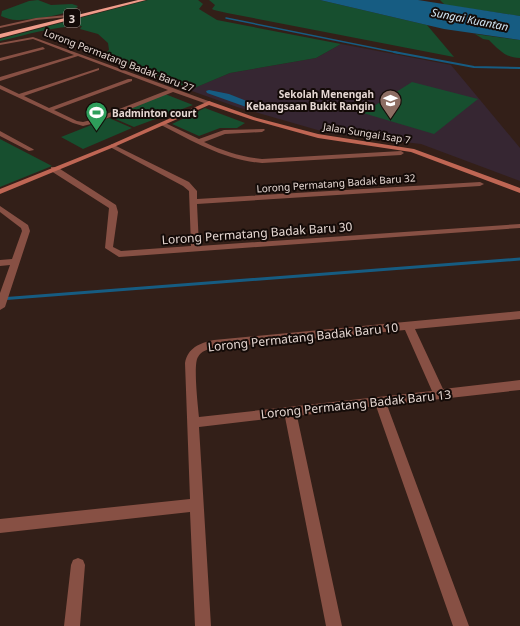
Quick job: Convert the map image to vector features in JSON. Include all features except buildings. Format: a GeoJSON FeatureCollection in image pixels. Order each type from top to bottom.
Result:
{"type":"FeatureCollection","features":[{"type":"Feature","properties":{"kind":"highway","name":"3"},"geometry":{"type":"LineString","coordinates":[[0,33],[134,0]]}},
{"type":"Feature","properties":{"kind":"highway","name":"3"},"geometry":{"type":"LineString","coordinates":[[0,36],[144,0]]}},
{"type":"Feature","properties":{"kind":"street"},"geometry":{"type":"LineString","coordinates":[[0,27],[36,19],[67,16]]}},
{"type":"Feature","properties":{"kind":"street"},"geometry":{"type":"LineString","coordinates":[[0,20],[8,25]]}},
{"type":"Feature","properties":{"kind":"street","name":"Lorong Permatang Badak Baru 27"},"geometry":{"type":"LineString","coordinates":[[0,44],[34,38],[209,103]]}},
{"type":"Feature","properties":{"kind":"street"},"geometry":{"type":"LineString","coordinates":[[0,60],[43,48]]}},
{"type":"Feature","properties":{"kind":"street"},"geometry":{"type":"LineString","coordinates":[[0,79],[78,55]]}},
{"type":"Feature","properties":{"kind":"street"},"geometry":{"type":"LineString","coordinates":[[18,96],[97,69]]}},
{"type":"Feature","properties":{"kind":"street"},"geometry":{"type":"LineString","coordinates":[[49,110],[130,80]]}},
{"type":"Feature","properties":{"kind":"street"},"geometry":{"type":"LineString","coordinates":[[0,87],[75,122],[88,123],[173,90]]}},
{"type":"Feature","properties":{"kind":"street"},"geometry":{"type":"LineString","coordinates":[[0,192],[112,146],[209,103]]}},
{"type":"Feature","properties":{"kind":"street","name":"Jalan Sungai Isap 7"},"geometry":{"type":"LineString","coordinates":[[209,103],[261,121],[318,136],[412,150],[520,192]]}},
{"type":"Feature","properties":{"kind":"street"},"geometry":{"type":"LineString","coordinates":[[163,124],[232,156],[253,161],[401,153]]}},
{"type":"Feature","properties":{"kind":"street"},"geometry":{"type":"LineString","coordinates":[[200,141],[224,132],[262,130]]}},
{"type":"Feature","properties":{"kind":"street"},"geometry":{"type":"LineString","coordinates":[[0,133],[31,150]]}},
{"type":"Feature","properties":{"kind":"street"},"geometry":{"type":"LineString","coordinates":[[112,146],[186,184],[193,191],[195,249]]}},
{"type":"Feature","properties":{"kind":"street","name":"Lorong Permatang Badak Baru 30"},"geometry":{"type":"LineString","coordinates":[[54,169],[113,207],[114,212],[108,248],[114,253],[126,254],[520,226]]}},
{"type":"Feature","properties":{"kind":"street","name":"Lorong Permatang Badak Baru 32"},"geometry":{"type":"LineString","coordinates":[[194,202],[480,184]]}},
{"type":"Feature","properties":{"kind":"street"},"geometry":{"type":"LineString","coordinates":[[0,208],[25,227],[26,231],[0,306]]}},
{"type":"Feature","properties":{"kind":"street"},"geometry":{"type":"LineString","coordinates":[[0,263],[16,262]]}},
{"type":"Feature","properties":{"kind":"street","name":"Lorong Permatang Badak Baru 10"},"geometry":{"type":"LineString","coordinates":[[203,626],[190,363],[191,357],[199,348],[214,344],[520,315]]}},
{"type":"Feature","properties":{"kind":"street"},"geometry":{"type":"LineString","coordinates":[[409,326],[439,394]]}},
{"type":"Feature","properties":{"kind":"street","name":"Lorong Permatang Badak Baru 13"},"geometry":{"type":"LineString","coordinates":[[192,423],[520,386]]}},
{"type":"Feature","properties":{"kind":"street"},"geometry":{"type":"LineString","coordinates":[[380,401],[461,626]]}},
{"type":"Feature","properties":{"kind":"street"},"geometry":{"type":"LineString","coordinates":[[290,411],[334,626]]}},
{"type":"Feature","properties":{"kind":"street"},"geometry":{"type":"LineString","coordinates":[[0,526],[196,505]]}},
{"type":"Feature","properties":{"kind":"street"},"geometry":{"type":"LineString","coordinates":[[72,626],[78,565]]}},
{"type":"Feature","properties":{"kind":"shaded area","name":"Sekolah Menengah Kebangsaan Bukit Rangin"},"geometry":{"type":"Polygon","coordinates":[[[341,44],[451,65],[520,148],[520,181],[421,144],[328,133],[237,107],[189,90],[230,73],[316,58],[341,44]]]}},
{"type":"Feature","properties":{"kind":"green space"},"geometry":{"type":"Polygon","coordinates":[[[38,0],[51,5],[72,4],[78,6],[67,12],[40,18],[15,20],[1,16],[2,11],[29,1],[38,0]]]}},
{"type":"Feature","properties":{"kind":"green space"},"geometry":{"type":"Polygon","coordinates":[[[148,0],[198,0],[203,4],[199,9],[217,20],[341,44],[316,58],[230,73],[192,89],[103,56],[109,50],[108,43],[98,34],[80,29],[82,26],[51,29],[0,41],[0,39],[148,0]]]}},
{"type":"Feature","properties":{"kind":"green space"},"geometry":{"type":"Polygon","coordinates":[[[209,0],[320,0],[427,25],[454,57],[214,10],[212,9],[215,5],[209,0]]]}},
{"type":"Feature","properties":{"kind":"green space"},"geometry":{"type":"Polygon","coordinates":[[[440,0],[520,0],[520,16],[445,5],[440,0]]]}},
{"type":"Feature","properties":{"kind":"green space"},"geometry":{"type":"Polygon","coordinates":[[[475,34],[520,40],[520,58],[507,55],[489,40],[483,39],[475,34]]]}},
{"type":"Feature","properties":{"kind":"green space"},"geometry":{"type":"Polygon","coordinates":[[[412,82],[478,99],[434,134],[363,113],[412,82]]]}},
{"type":"Feature","properties":{"kind":"green space"},"geometry":{"type":"Polygon","coordinates":[[[165,94],[193,105],[134,127],[111,117],[165,94]]]}},
{"type":"Feature","properties":{"kind":"green space"},"geometry":{"type":"Polygon","coordinates":[[[205,108],[245,123],[237,128],[220,128],[199,136],[172,124],[205,108]]]}},
{"type":"Feature","properties":{"kind":"green space","name":"Badminton court"},"geometry":{"type":"Polygon","coordinates":[[[109,118],[132,128],[83,149],[61,137],[109,118]]]}},
{"type":"Feature","properties":{"kind":"green space"},"geometry":{"type":"Polygon","coordinates":[[[0,139],[52,166],[0,187],[0,139]]]}},
{"type":"Feature","properties":{"kind":"water","name":"Sungai Kuantan"},"geometry":{"type":"Polygon","coordinates":[[[320,0],[418,0],[520,16],[520,40],[444,29],[320,0]]]}},
{"type":"Feature","properties":{"kind":"water"},"geometry":{"type":"Polygon","coordinates":[[[209,90],[229,94],[267,109],[260,112],[207,93],[206,91],[209,90]]]}},
{"type":"Feature","properties":{"kind":"waterway"},"geometry":{"type":"LineString","coordinates":[[226,18],[395,52]]}},
{"type":"Feature","properties":{"kind":"waterway"},"geometry":{"type":"LineString","coordinates":[[395,52],[474,67],[520,68]]}},
{"type":"Feature","properties":{"kind":"waterway"},"geometry":{"type":"LineString","coordinates":[[395,52],[399,53]]}},
{"type":"Feature","properties":{"kind":"waterway"},"geometry":{"type":"LineString","coordinates":[[0,299],[520,259]]}},
{"type":"Feature","properties":{"kind":"place","name":"Sekolah Menengah Kebangsaan Bukit Rangin"},"geometry":{"type":"Point","coordinates":[390,120]}},
{"type":"Feature","properties":{"kind":"place","name":"Badminton court"},"geometry":{"type":"Point","coordinates":[97,132]}}]}
